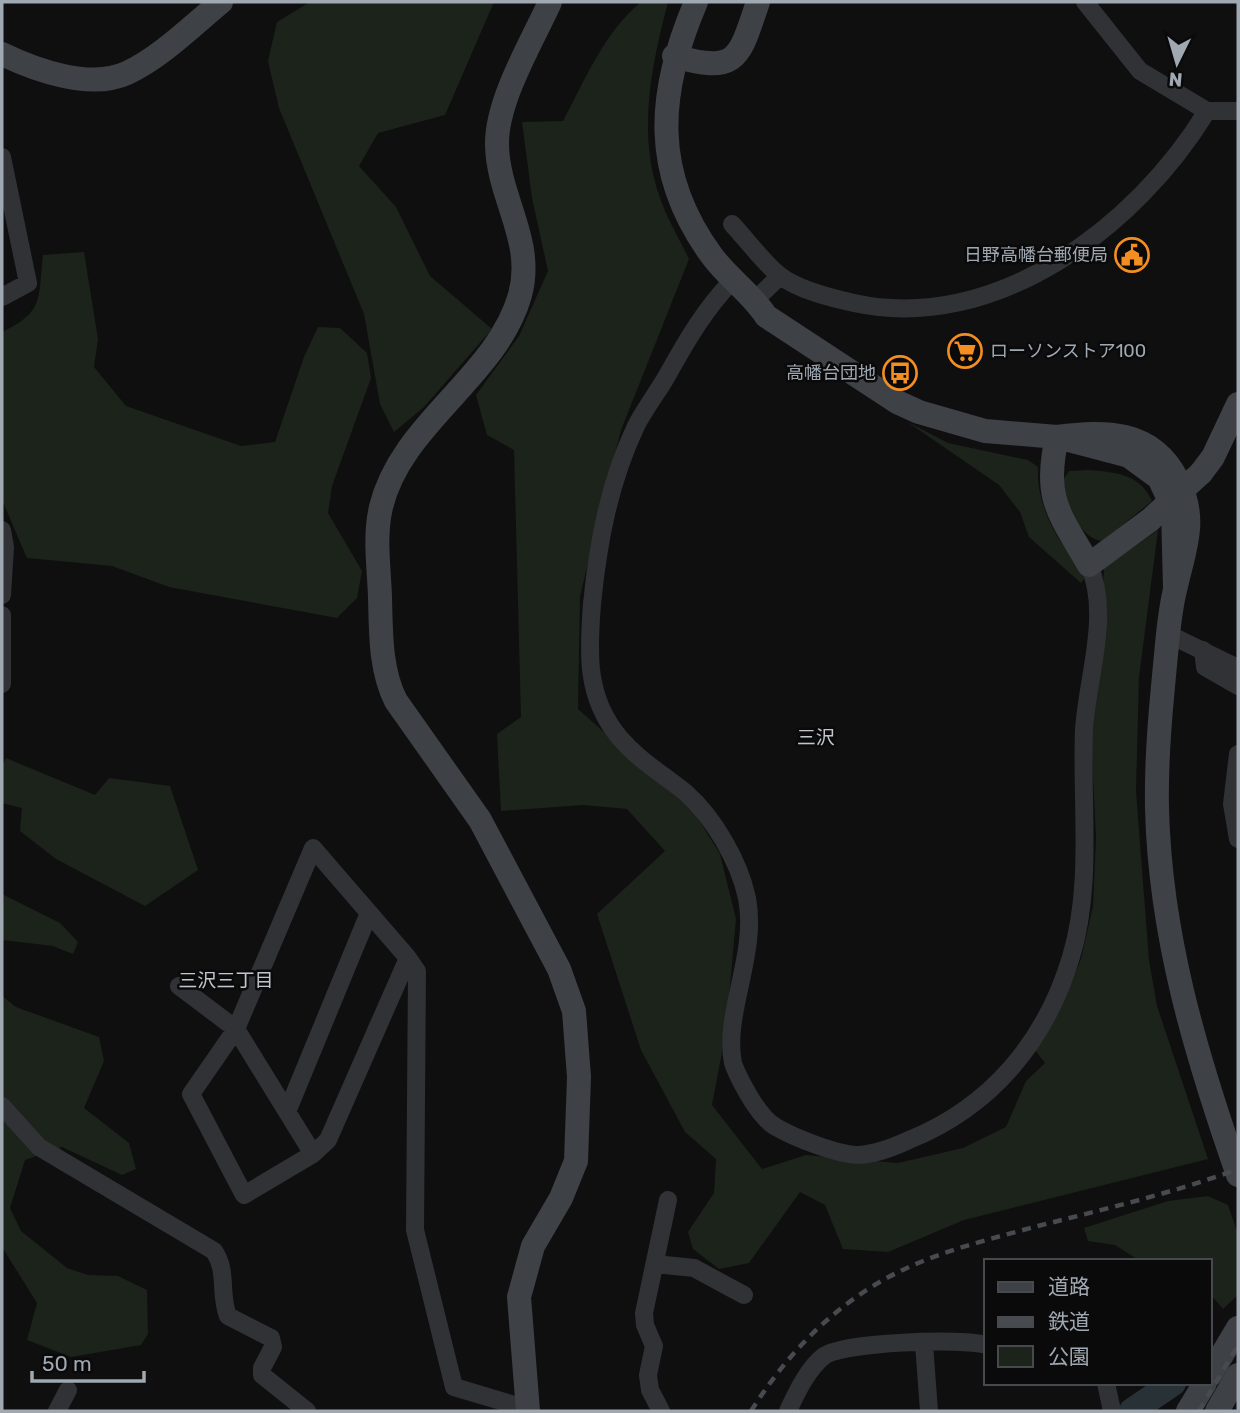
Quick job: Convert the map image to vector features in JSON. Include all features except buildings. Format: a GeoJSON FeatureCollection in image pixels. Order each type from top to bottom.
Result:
{"type":"FeatureCollection","features":[{"type":"Feature","properties":{"kind":"street"},"geometry":{"type":"LineString","coordinates":[[2,54],[72,77],[102,78],[126,74],[170,44],[221,2]]}},
{"type":"Feature","properties":{"kind":"street"},"geometry":{"type":"LineString","coordinates":[[408,958],[328,1140],[313,1154],[244,1195],[191,1094],[236,1029],[313,848],[408,958],[417,971],[415,1230],[454,1387],[528,1410],[519,1297],[533,1246],[561,1198],[576,1161],[579,1126],[574,1011],[559,969],[480,820],[393,695],[382,644],[377,532],[382,504],[400,465],[496,342],[520,294],[524,267],[522,243],[501,177],[498,134],[504,104],[550,2]]}},
{"type":"Feature","properties":{"kind":"street"},"geometry":{"type":"LineString","coordinates":[[696,2],[674,56],[666,125],[671,167],[691,225],[732,281],[755,300],[766,316],[897,402],[985,431],[1057,437],[1129,456],[1158,478],[1173,508],[1175,588],[1168,634],[1157,796],[1163,890],[1177,974],[1189,1023],[1238,1175]]}},
{"type":"Feature","properties":{"kind":"street"},"geometry":{"type":"LineString","coordinates":[[674,56],[704,64],[726,62],[743,47],[758,2]]}},
{"type":"Feature","properties":{"kind":"street"},"geometry":{"type":"LineString","coordinates":[[1085,2],[1140,71],[1206,111],[1238,111]]}},
{"type":"Feature","properties":{"kind":"street"},"geometry":{"type":"LineString","coordinates":[[732,224],[780,276],[837,299],[874,307],[915,309],[990,294],[1065,257],[1116,218],[1184,149],[1206,111]]}},
{"type":"Feature","properties":{"kind":"street"},"geometry":{"type":"LineString","coordinates":[[2,157],[29,283],[2,297]]}},
{"type":"Feature","properties":{"kind":"street"},"geometry":{"type":"LineString","coordinates":[[755,300],[780,276]]}},
{"type":"Feature","properties":{"kind":"street"},"geometry":{"type":"LineString","coordinates":[[732,281],[701,316],[636,425],[612,488],[598,549],[589,665],[596,701],[618,735],[648,767],[686,793],[709,818],[741,877],[747,900],[749,945],[735,1021],[733,1064],[751,1100],[771,1125],[802,1139],[857,1155],[892,1147],[940,1128],[997,1086],[1028,1050],[1052,1008],[1072,956],[1083,876],[1084,726],[1098,601],[1095,577],[1054,504],[1050,478],[1057,437]]}},
{"type":"Feature","properties":{"kind":"street"},"geometry":{"type":"LineString","coordinates":[[1089,565],[1150,520],[1201,473],[1232,435],[1238,404]]}},
{"type":"Feature","properties":{"kind":"street"},"geometry":{"type":"LineString","coordinates":[[2,532],[5,547],[2,595]]}},
{"type":"Feature","properties":{"kind":"street"},"geometry":{"type":"LineString","coordinates":[[2,615],[2,684]]}},
{"type":"Feature","properties":{"kind":"street"},"geometry":{"type":"LineString","coordinates":[[1168,634],[1238,668]]}},
{"type":"Feature","properties":{"kind":"street"},"geometry":{"type":"LineString","coordinates":[[1203,650],[1205,667],[1238,686]]}},
{"type":"Feature","properties":{"kind":"street"},"geometry":{"type":"LineString","coordinates":[[1238,754],[1233,804],[1238,839]]}},
{"type":"Feature","properties":{"kind":"street"},"geometry":{"type":"LineString","coordinates":[[287,1112],[369,913]]}},
{"type":"Feature","properties":{"kind":"street"},"geometry":{"type":"LineString","coordinates":[[179,986],[236,1029],[313,1154]]}},
{"type":"Feature","properties":{"kind":"street"},"geometry":{"type":"LineString","coordinates":[[2,1106],[39,1147],[214,1251],[223,1271],[222,1302],[228,1316],[271,1338],[273,1347],[262,1368],[262,1375],[307,1411]]}},
{"type":"Feature","properties":{"kind":"street"},"geometry":{"type":"LineString","coordinates":[[661,1411],[650,1390],[649,1375],[654,1346],[645,1325],[644,1312],[668,1200]]}},
{"type":"Feature","properties":{"kind":"street"},"geometry":{"type":"LineString","coordinates":[[655,1264],[694,1268],[744,1295]]}},
{"type":"Feature","properties":{"kind":"street"},"geometry":{"type":"LineString","coordinates":[[1212,1372],[1238,1328]]}},
{"type":"Feature","properties":{"kind":"street"},"geometry":{"type":"LineString","coordinates":[[788,1411],[798,1391],[825,1356],[872,1345],[956,1340],[984,1345]]}},
{"type":"Feature","properties":{"kind":"street"},"geometry":{"type":"LineString","coordinates":[[924,1344],[929,1411]]}},
{"type":"Feature","properties":{"kind":"street"},"geometry":{"type":"LineString","coordinates":[[1217,1411],[1238,1375]]}},
{"type":"Feature","properties":{"kind":"street"},"geometry":{"type":"LineString","coordinates":[[1106,1385],[1111,1410]]}},
{"type":"Feature","properties":{"kind":"street"},"geometry":{"type":"LineString","coordinates":[[1188,1411],[1204,1385]]}},
{"type":"Feature","properties":{"kind":"street"},"geometry":{"type":"LineString","coordinates":[[57,1411],[68,1390]]}},
{"type":"Feature","properties":{"kind":"green space"},"geometry":{"type":"Polygon","coordinates":[[[310,2],[494,2],[445,115],[378,133],[359,166],[396,207],[430,276],[492,329],[424,407],[394,432],[380,404],[364,314],[279,108],[268,61],[277,22],[310,2]]]}},
{"type":"Feature","properties":{"kind":"green space"},"geometry":{"type":"Polygon","coordinates":[[[641,2],[668,2],[652,73],[649,147],[652,171],[662,203],[689,259],[621,430],[580,596],[578,709],[694,812],[720,854],[736,919],[726,1031],[712,1105],[762,1169],[806,1155],[898,1163],[963,1148],[1006,1127],[1026,1081],[1045,1063],[1035,1050],[1058,1014],[1081,959],[1093,906],[1096,838],[1090,716],[1101,634],[1104,568],[1158,530],[1139,677],[1136,791],[1149,960],[1157,1006],[1208,1159],[964,1220],[888,1252],[843,1249],[825,1205],[800,1192],[749,1263],[719,1269],[693,1249],[688,1232],[714,1193],[716,1159],[685,1132],[641,1050],[597,914],[665,851],[627,809],[583,805],[501,811],[497,734],[521,717],[514,450],[487,435],[476,395],[519,336],[548,271],[532,198],[522,122],[563,121],[606,42],[641,2]]]}},
{"type":"Feature","properties":{"kind":"green space"},"geometry":{"type":"Polygon","coordinates":[[[84,252],[98,339],[94,367],[126,406],[241,446],[275,442],[304,357],[318,327],[340,328],[367,353],[371,378],[332,486],[328,513],[362,571],[357,598],[337,618],[169,587],[112,566],[27,558],[2,500],[2,332],[26,318],[33,310],[39,293],[43,255],[84,252]]]}},
{"type":"Feature","properties":{"kind":"green space"},"geometry":{"type":"Polygon","coordinates":[[[906,421],[948,443],[1028,460],[1038,467],[1041,497],[1052,527],[1087,575],[1081,583],[1029,537],[1020,512],[999,485],[906,421]]]}},
{"type":"Feature","properties":{"kind":"green space"},"geometry":{"type":"Polygon","coordinates":[[[1088,470],[1126,476],[1141,485],[1152,501],[1103,541],[1087,534],[1081,527],[1061,483],[1069,471],[1088,470]]]}},
{"type":"Feature","properties":{"kind":"green space"},"geometry":{"type":"Polygon","coordinates":[[[6,758],[95,795],[109,778],[170,786],[198,870],[145,906],[56,859],[20,831],[22,808],[2,803],[2,766],[6,758]]]}},
{"type":"Feature","properties":{"kind":"green space"},"geometry":{"type":"Polygon","coordinates":[[[2,894],[60,923],[78,942],[73,954],[53,946],[2,940],[2,894]]]}},
{"type":"Feature","properties":{"kind":"green space"},"geometry":{"type":"Polygon","coordinates":[[[2,996],[16,1007],[99,1037],[104,1061],[84,1108],[129,1143],[136,1169],[122,1175],[62,1147],[25,1160],[10,1208],[21,1231],[67,1268],[88,1275],[118,1276],[147,1290],[148,1334],[141,1345],[71,1357],[27,1340],[37,1303],[2,1247],[2,996]]]}},
{"type":"Feature","properties":{"kind":"green space"},"geometry":{"type":"Polygon","coordinates":[[[1208,1196],[1228,1205],[1238,1234],[1238,1295],[1223,1309],[1212,1296],[1212,1259],[1137,1259],[1115,1245],[1088,1241],[1084,1228],[1168,1201],[1208,1196]]]}},
{"type":"Feature","properties":{"kind":"waterway"},"geometry":{"type":"LineString","coordinates":[[1132,1411],[1170,1385]]}},
{"type":"Feature","properties":{"kind":"railway"},"geometry":{"type":"LineString","coordinates":[[751,1411],[777,1374],[807,1339],[840,1309],[897,1273],[976,1243],[1164,1193],[1238,1169]]}},
{"type":"Feature","properties":{"kind":"railway"},"geometry":{"type":"LineString","coordinates":[[1199,1411],[1238,1345]]}},
{"type":"Feature","properties":{"kind":"place","name":"日野高幡台郵便局"},"geometry":{"type":"Point","coordinates":[1132,255]}},
{"type":"Feature","properties":{"kind":"place","name":"ローソンストア100"},"geometry":{"type":"Point","coordinates":[965,351]}},
{"type":"Feature","properties":{"kind":"place","name":"高幡台団地"},"geometry":{"type":"Point","coordinates":[900,373]}},
{"type":"Feature","properties":{"kind":"district","name":"三沢"},"geometry":{"type":"Point","coordinates":[816,737]}},
{"type":"Feature","properties":{"kind":"district","name":"三沢三丁目"},"geometry":{"type":"Point","coordinates":[226,980]}}]}
